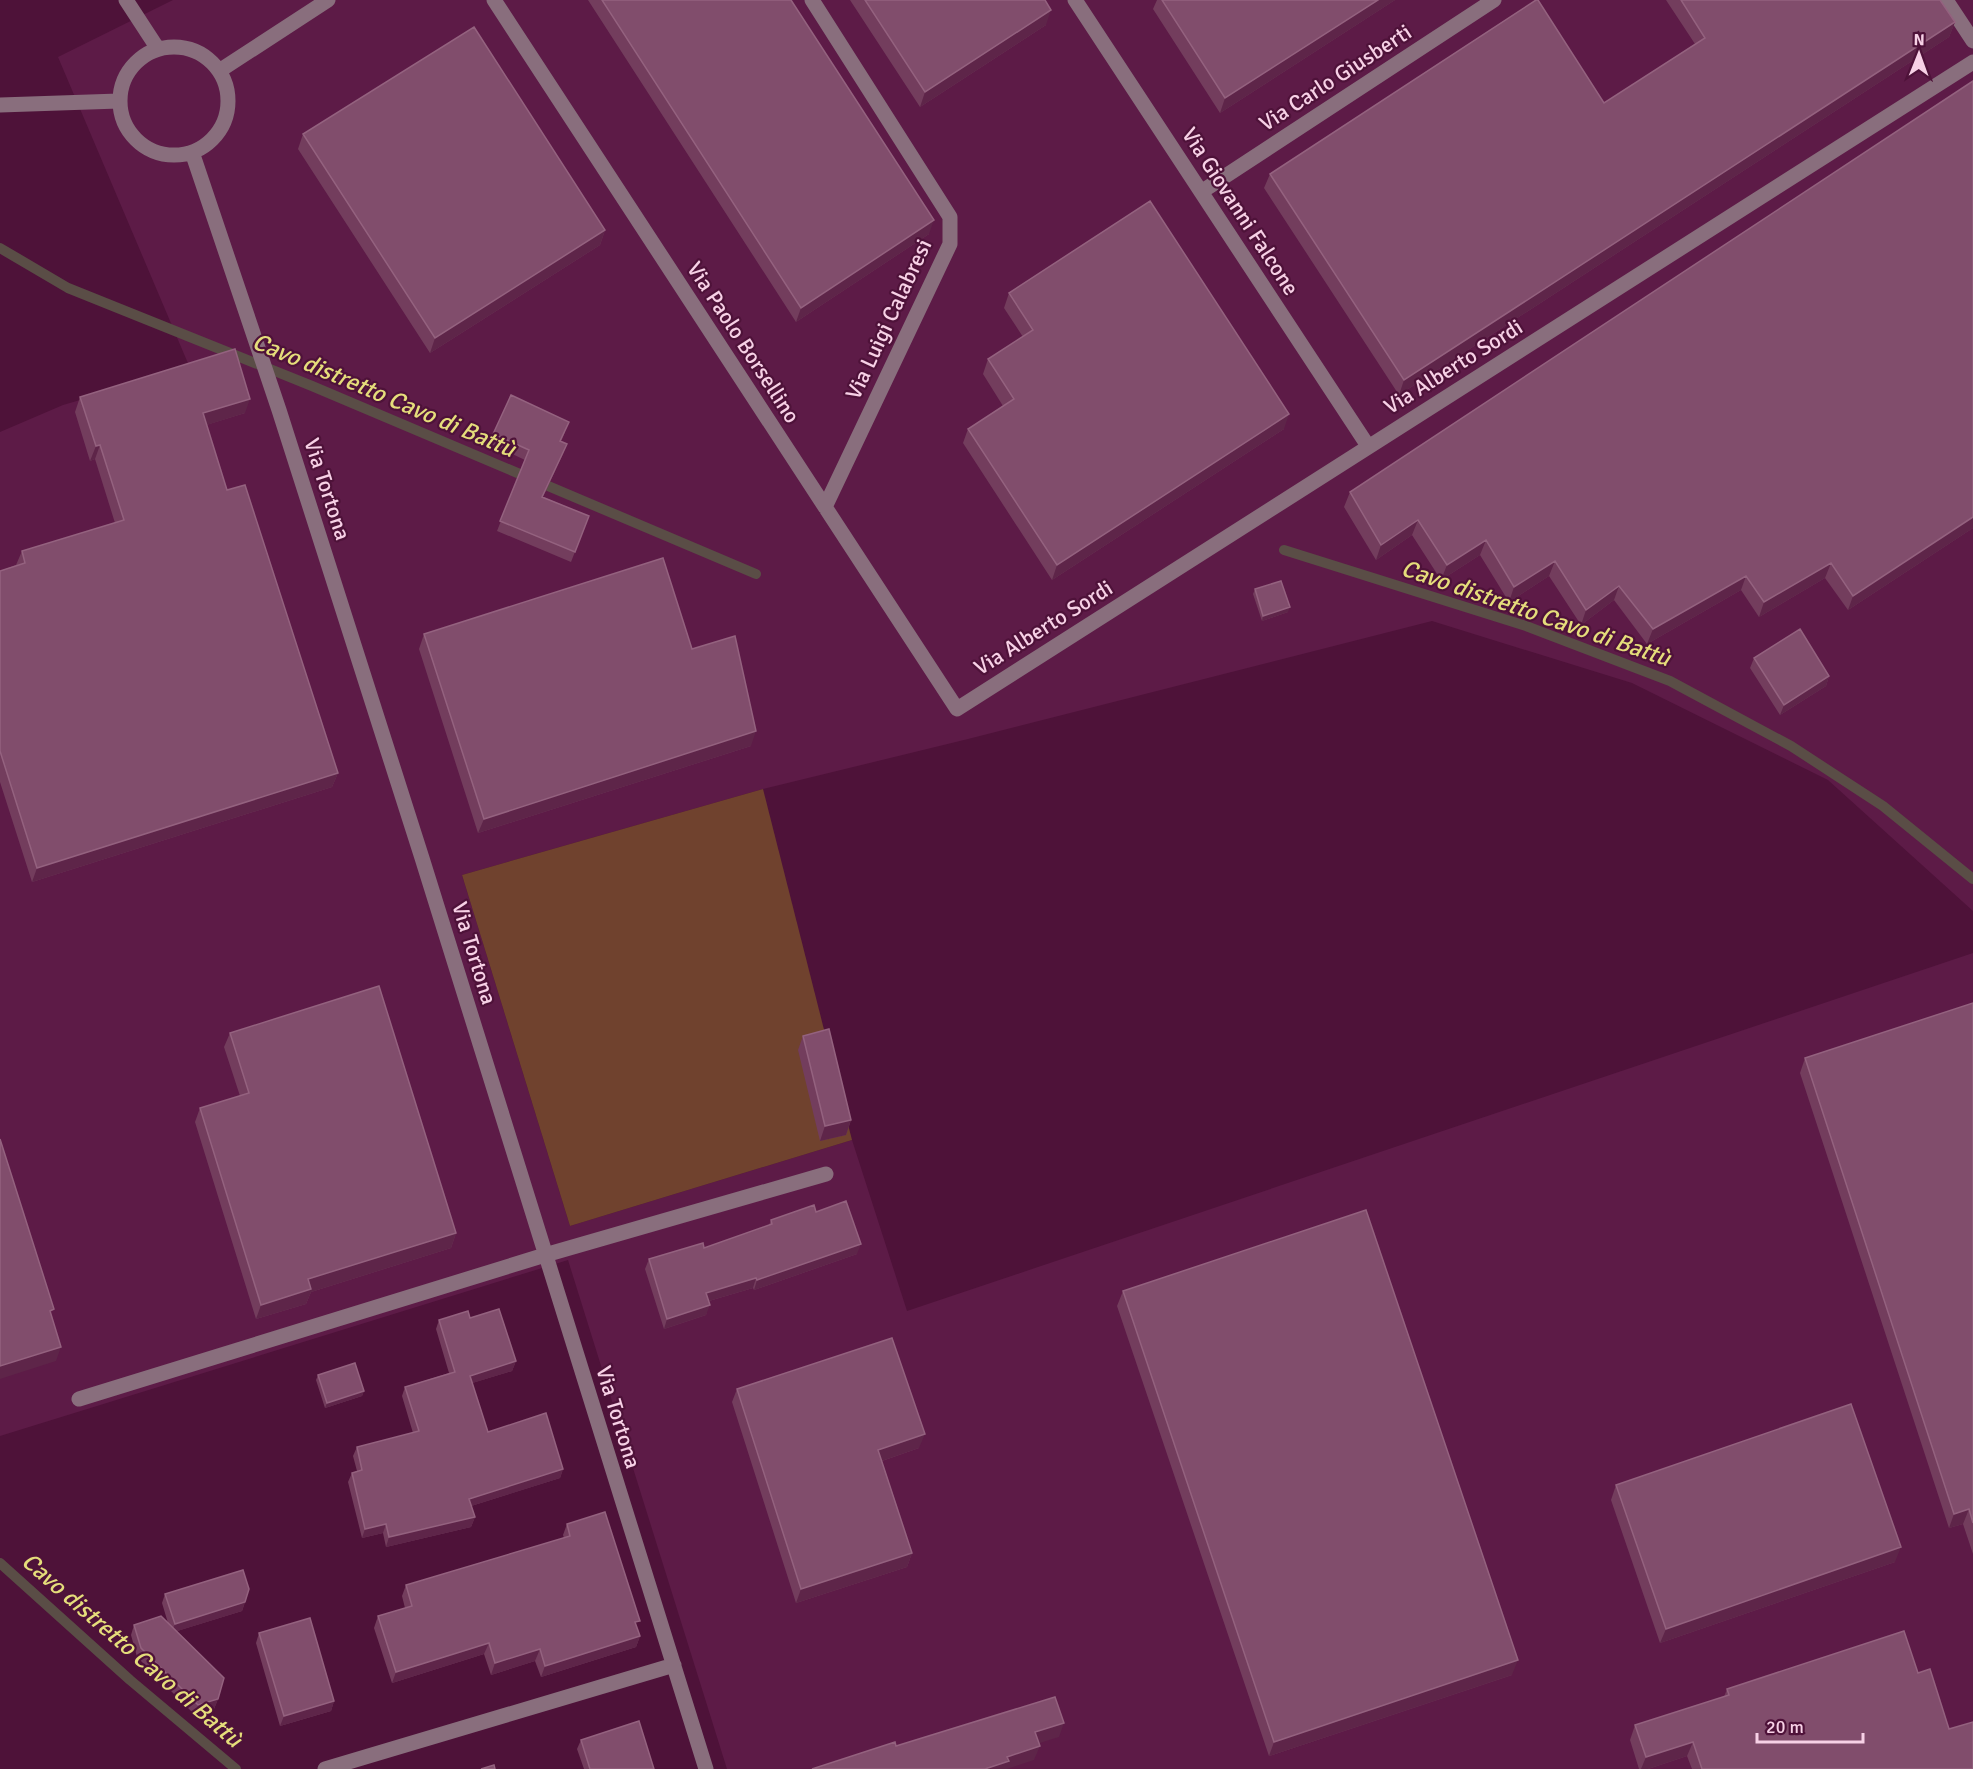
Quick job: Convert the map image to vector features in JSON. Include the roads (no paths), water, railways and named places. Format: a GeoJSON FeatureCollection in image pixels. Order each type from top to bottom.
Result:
{"type":"FeatureCollection","features":[{"type":"Feature","properties":{"kind":"street"},"geometry":{"type":"LineString","coordinates":[[126,0],[158,50]]}},
{"type":"Feature","properties":{"kind":"street"},"geometry":{"type":"LineString","coordinates":[[219,71],[328,0]]}},
{"type":"Feature","properties":{"kind":"street","name":"Via Paolo Borsellino"},"geometry":{"type":"LineString","coordinates":[[494,0],[957,709]]}},
{"type":"Feature","properties":{"kind":"street","name":"Via Luigi Calabresi"},"geometry":{"type":"LineString","coordinates":[[812,0],[950,217],[950,244],[825,507]]}},
{"type":"Feature","properties":{"kind":"street","name":"Via Giovanni Falcone"},"geometry":{"type":"LineString","coordinates":[[1075,0],[1368,446]]}},
{"type":"Feature","properties":{"kind":"street","name":"Via Carlo Giusberti"},"geometry":{"type":"LineString","coordinates":[[1201,192],[1494,0]]}},
{"type":"Feature","properties":{"kind":"street"},"geometry":{"type":"LineString","coordinates":[[1946,0],[1973,41]]}},
{"type":"Feature","properties":{"kind":"street"},"geometry":{"type":"LineString","coordinates":[[175,47],[192,50],[207,58],[219,71],[226,86],[228,102],[225,118],[218,133],[206,145],[192,152],[174,156],[157,153],[142,146],[130,134],[122,118],[120,101],[122,84],[130,69],[142,57],[158,50],[175,47]]}},
{"type":"Feature","properties":{"kind":"street","name":"Via Alberto Sordi"},"geometry":{"type":"LineString","coordinates":[[957,709],[1973,62]]}},
{"type":"Feature","properties":{"kind":"street"},"geometry":{"type":"LineString","coordinates":[[0,105],[120,101]]}},
{"type":"Feature","properties":{"kind":"street","name":"Via Tortona"},"geometry":{"type":"LineString","coordinates":[[192,152],[269,382],[422,858],[706,1769]]}},
{"type":"Feature","properties":{"kind":"street"},"geometry":{"type":"LineString","coordinates":[[78,1399],[545,1255],[826,1174]]}},
{"type":"Feature","properties":{"kind":"street"},"geometry":{"type":"LineString","coordinates":[[325,1769],[674,1665]]}},
{"type":"Feature","properties":{"kind":"waterway","name":"Cavo distretto Cavo di Battù"},"geometry":{"type":"LineString","coordinates":[[0,248],[68,288],[312,386],[756,574]]}},
{"type":"Feature","properties":{"kind":"waterway","name":"Cavo distretto Cavo di Battù"},"geometry":{"type":"LineString","coordinates":[[1284,550],[1526,626],[1670,681],[1791,746],[1883,806],[1973,879]]}},
{"type":"Feature","properties":{"kind":"waterway","name":"Cavo distretto Cavo di Battù"},"geometry":{"type":"LineString","coordinates":[[0,1563],[130,1680],[236,1769]]}}]}
